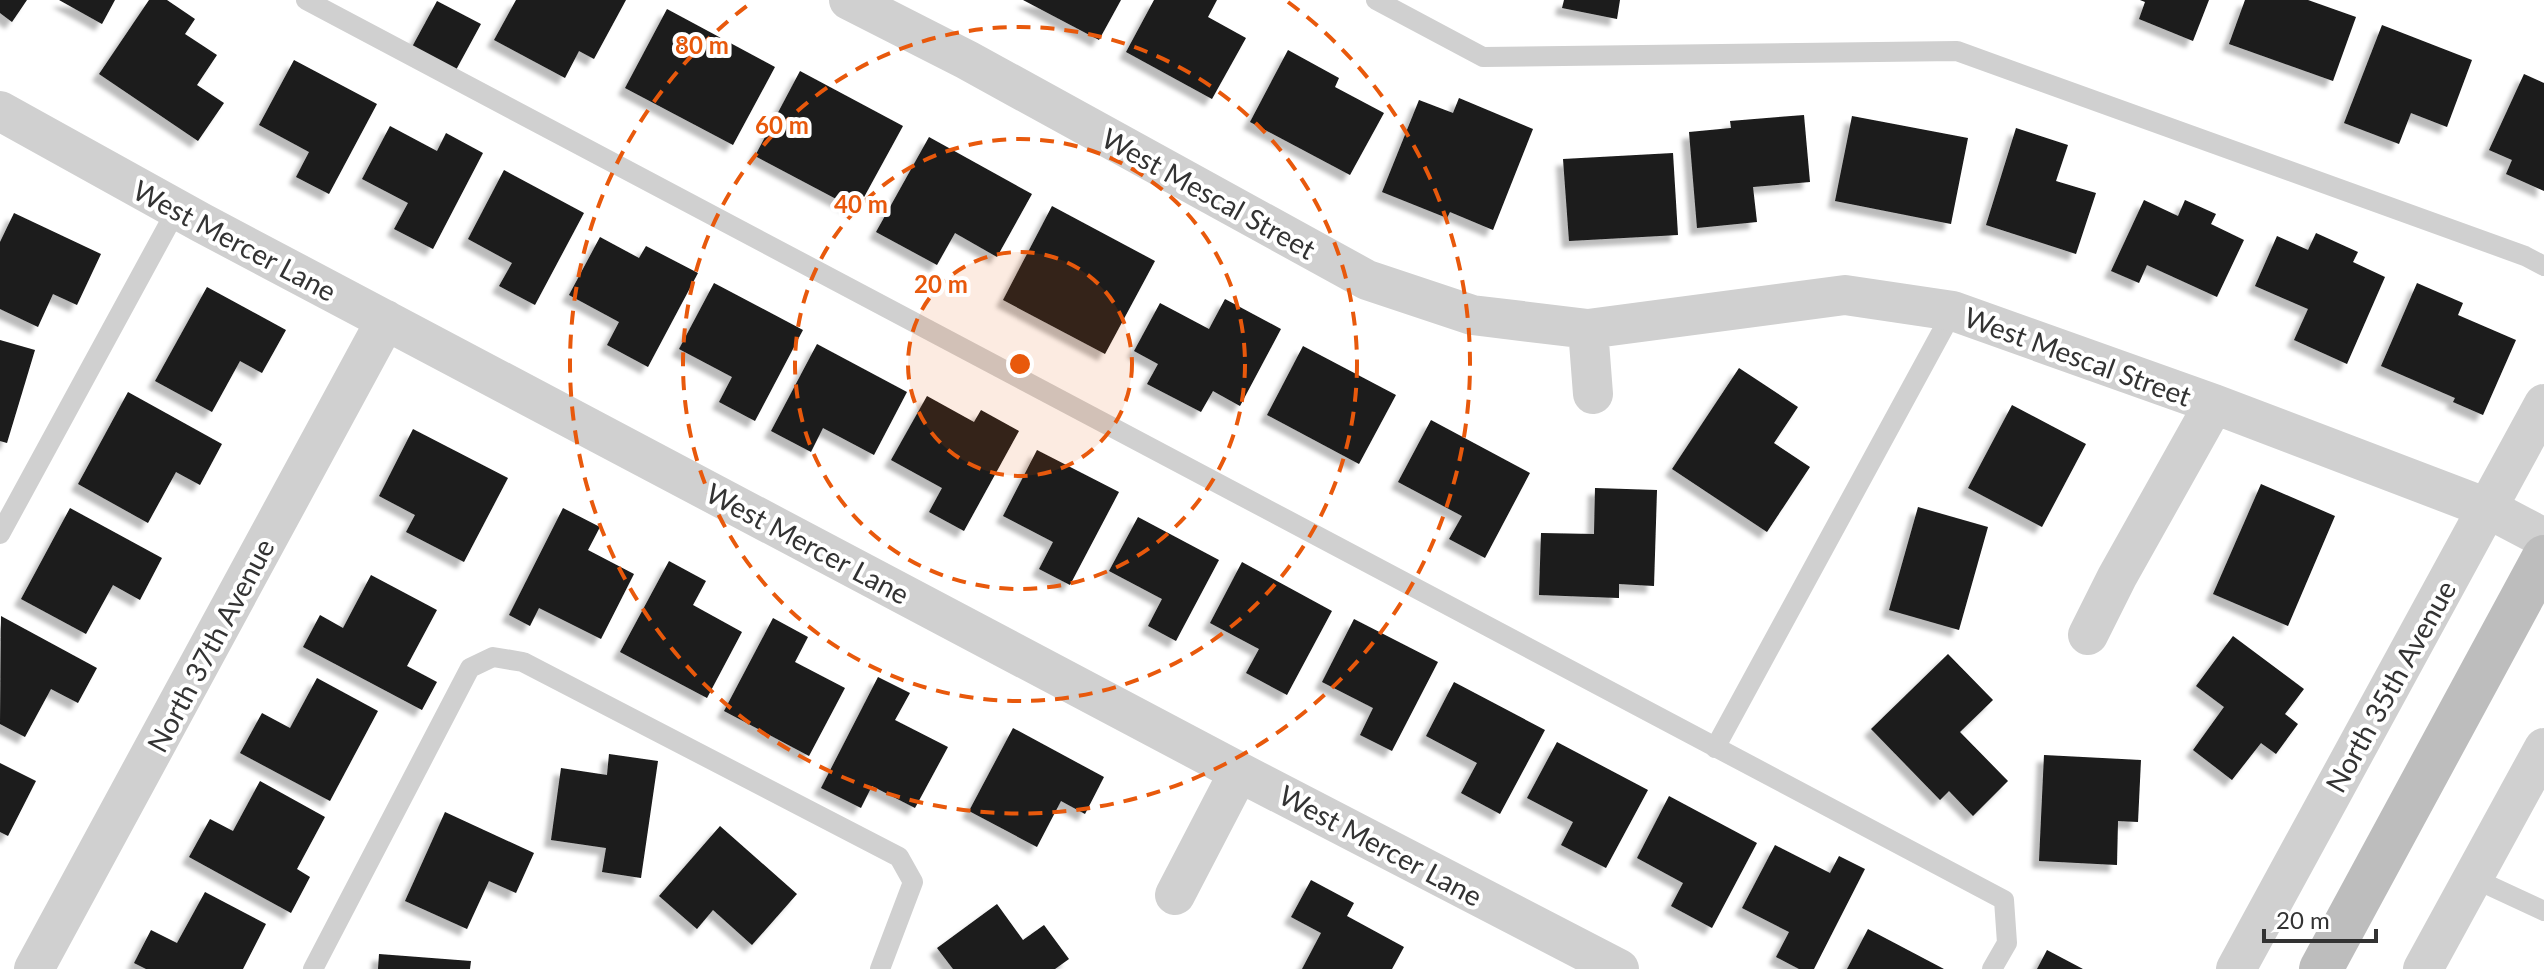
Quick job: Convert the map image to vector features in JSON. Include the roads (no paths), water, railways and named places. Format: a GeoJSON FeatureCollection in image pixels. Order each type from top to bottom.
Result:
{"type":"FeatureCollection","features":[{"type":"Feature","properties":{"kind":"main road"},"geometry":{"type":"LineString","coordinates":[[2321,969],[2544,557]]}},
{"type":"Feature","properties":{"kind":"street","name":"West Mescal Street"},"geometry":{"type":"LineString","coordinates":[[849,0],[967,60],[1367,280],[1472,315],[1588,329],[1845,295],[1953,311],[2214,404],[2487,508],[2544,538]]}},
{"type":"Feature","properties":{"kind":"street","name":"West Mercer Lane"},"geometry":{"type":"LineString","coordinates":[[0,111],[386,320],[1239,772],[1619,969]]}},
{"type":"Feature","properties":{"kind":"street","name":"North 37th Avenue"},"geometry":{"type":"LineString","coordinates":[[34,969],[386,320]]}},
{"type":"Feature","properties":{"kind":"street"},"geometry":{"type":"LineString","coordinates":[[1588,329],[1593,394]]}},
{"type":"Feature","properties":{"kind":"street"},"geometry":{"type":"LineString","coordinates":[[2088,635],[2214,404]]}},
{"type":"Feature","properties":{"kind":"street","name":"North 35th Avenue"},"geometry":{"type":"LineString","coordinates":[[2236,969],[2544,404]]}},
{"type":"Feature","properties":{"kind":"street"},"geometry":{"type":"LineString","coordinates":[[2423,969],[2544,748]]}},
{"type":"Feature","properties":{"kind":"street"},"geometry":{"type":"LineString","coordinates":[[1175,895],[1239,772]]}},
{"type":"Feature","properties":{"kind":"lane"},"geometry":{"type":"LineString","coordinates":[[306,0],[2004,900],[2007,943],[1992,969]]}},
{"type":"Feature","properties":{"kind":"lane"},"geometry":{"type":"LineString","coordinates":[[1376,0],[1483,57],[1957,51],[2525,256],[2544,266]]}},
{"type":"Feature","properties":{"kind":"lane"},"geometry":{"type":"LineString","coordinates":[[0,534],[177,209]]}},
{"type":"Feature","properties":{"kind":"lane"},"geometry":{"type":"LineString","coordinates":[[1715,748],[1953,311]]}},
{"type":"Feature","properties":{"kind":"lane"},"geometry":{"type":"LineString","coordinates":[[313,969],[470,668],[493,657],[523,662],[899,857],[913,882],[880,969]]}},
{"type":"Feature","properties":{"kind":"lane"},"geometry":{"type":"LineString","coordinates":[[2473,878],[2544,911]]}}]}
